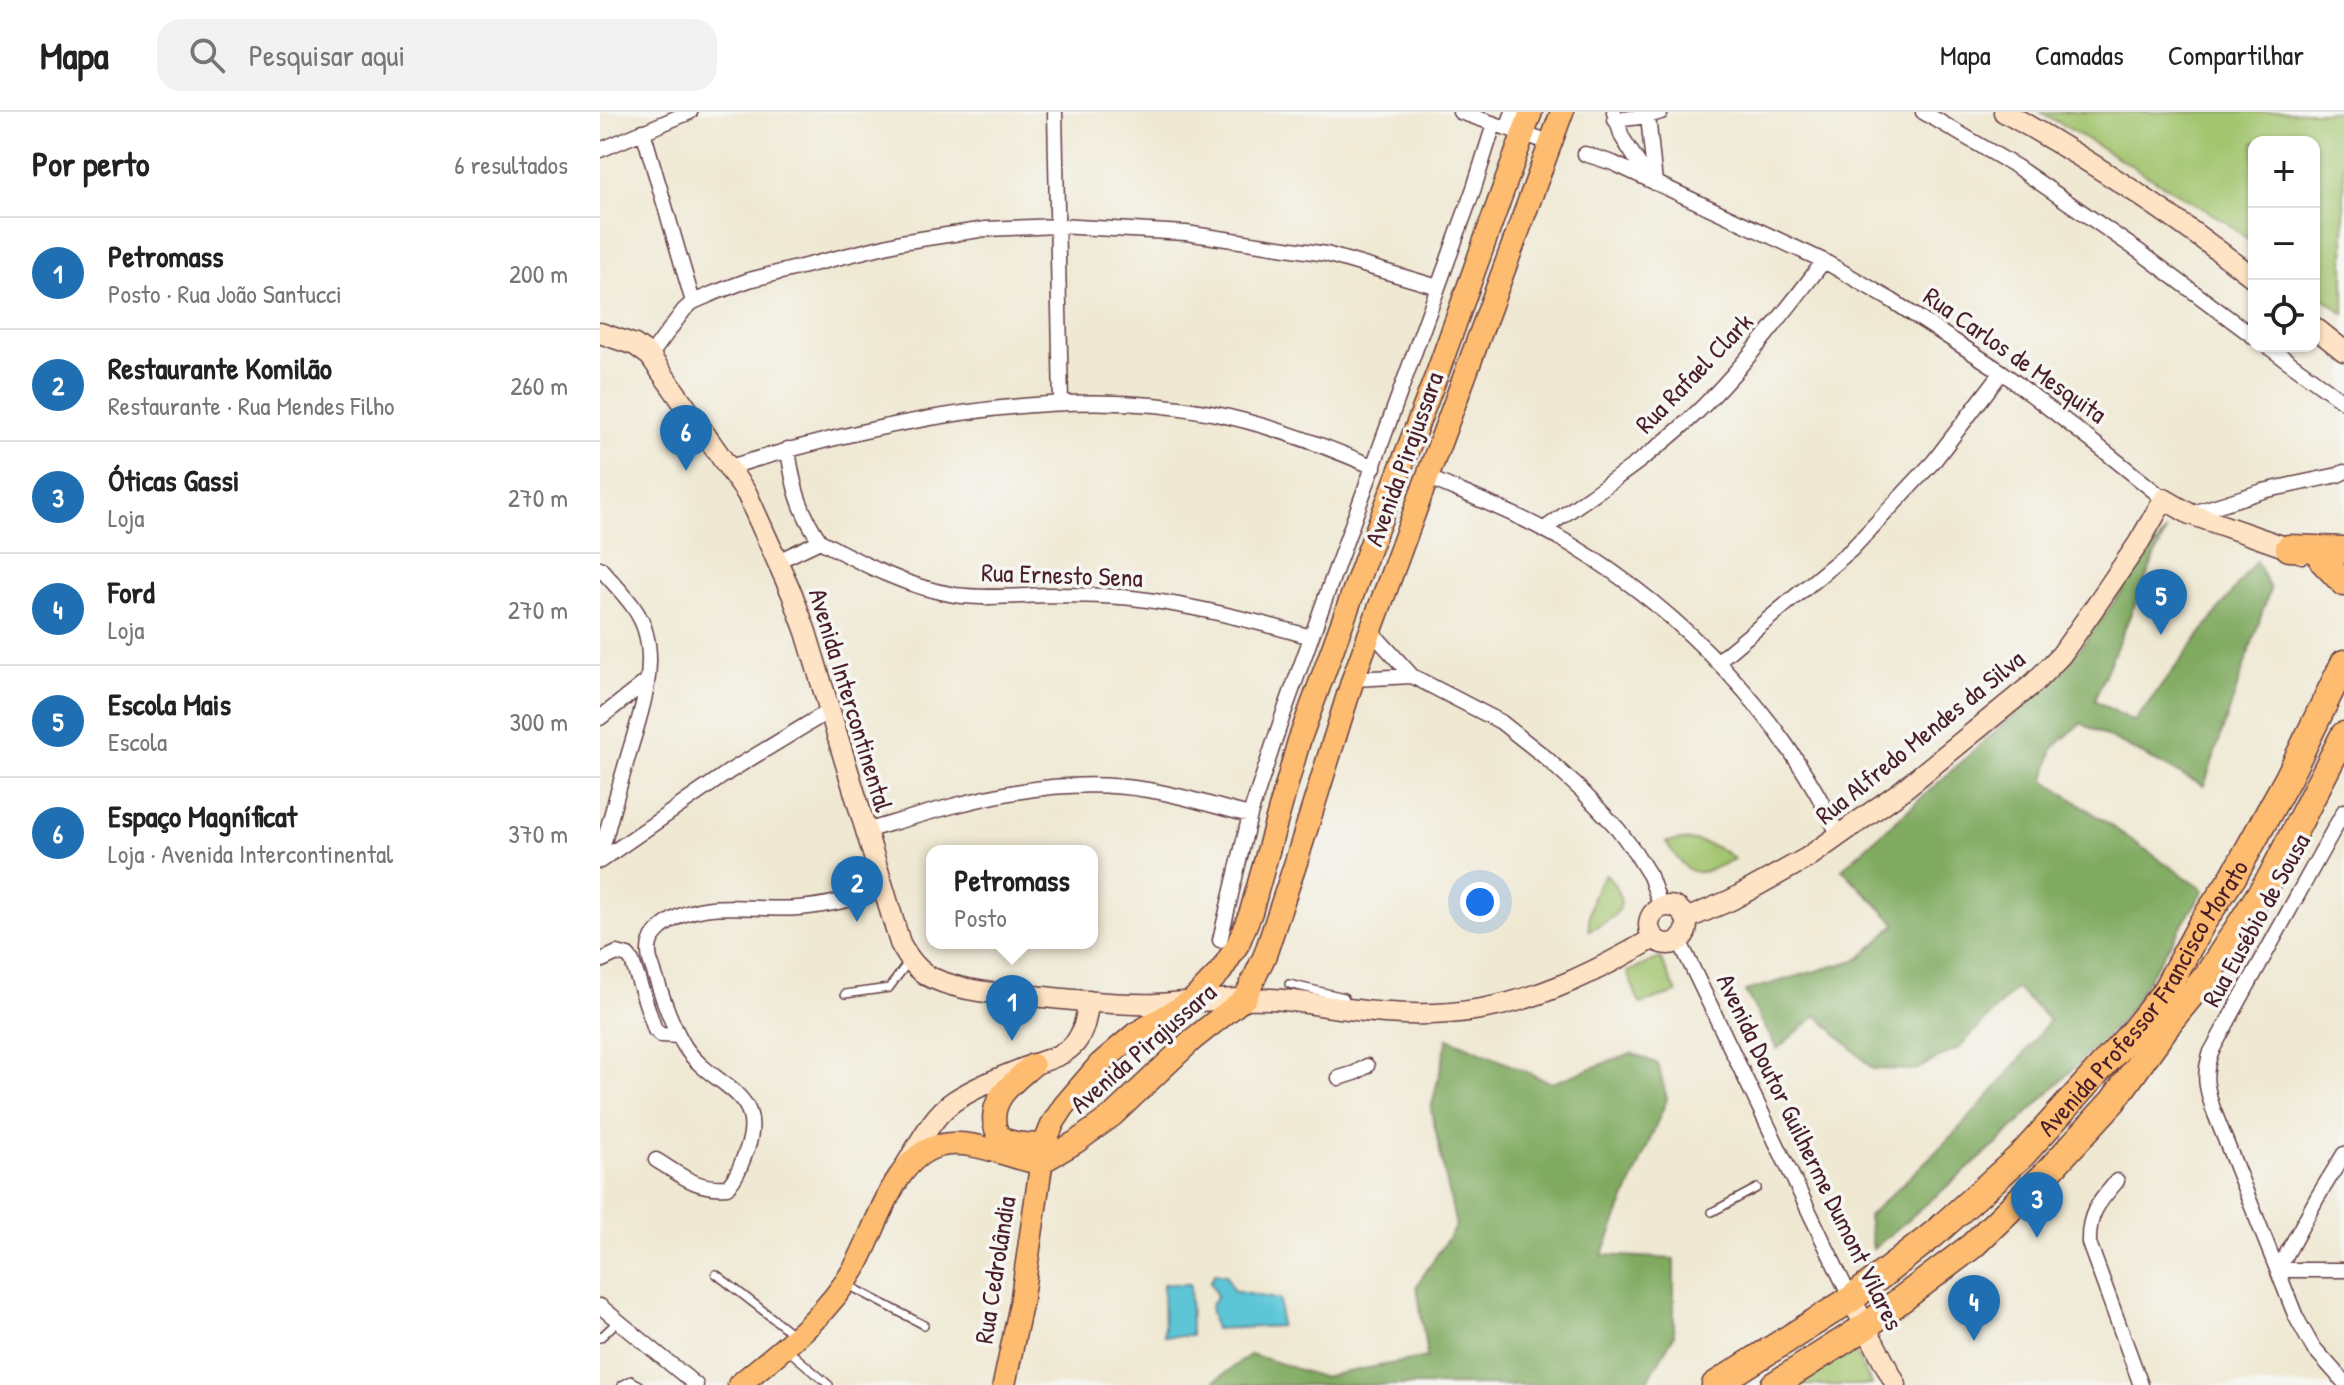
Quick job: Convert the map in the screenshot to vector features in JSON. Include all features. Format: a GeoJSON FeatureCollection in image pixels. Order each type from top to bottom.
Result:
{"type":"FeatureCollection","features":[{"type":"Feature","properties":{"kind":"highway"},"geometry":{"type":"LineString","coordinates":[[2289,548],[2337,558],[2344,583]]}},
{"type":"Feature","properties":{"kind":"highway","name":"Avenida Professor Francisco Morato"},"geometry":{"type":"LineString","coordinates":[[1715,1385],[1851,1299],[1934,1234],[2023,1154],[2132,1033],[2164,993],[2202,923],[2233,877],[2288,778],[2344,663]]}},
{"type":"Feature","properties":{"kind":"highway","name":"Avenida Professor Francisco Morato"},"geometry":{"type":"LineString","coordinates":[[1774,1385],[1865,1327],[1972,1246],[2046,1174],[2113,1101],[2209,973],[2272,875],[2343,738]]}},
{"type":"Feature","properties":{"kind":"main road","name":"Avenida Pirajussara"},"geometry":{"type":"LineString","coordinates":[[1042,1154],[1053,1123],[1100,1064],[1124,1042],[1193,1000],[1221,971],[1238,944],[1251,912],[1299,741],[1508,129],[1531,112]]}},
{"type":"Feature","properties":{"kind":"main road","name":"Avenida Pirajussara"},"geometry":{"type":"LineString","coordinates":[[1042,1154],[1076,1142],[1113,1115],[1192,1040],[1245,998],[1265,955],[1353,679],[1562,112]]}},
{"type":"Feature","properties":{"kind":"main road"},"geometry":{"type":"LineString","coordinates":[[1033,1065],[1001,1095],[994,1119],[996,1132],[1008,1142],[1042,1154]]}},
{"type":"Feature","properties":{"kind":"main road"},"geometry":{"type":"LineString","coordinates":[[739,1385],[791,1342],[826,1308],[845,1284],[899,1175],[914,1160],[928,1150],[949,1145],[1042,1154]]}},
{"type":"Feature","properties":{"kind":"main road","name":"Rua Cedrolândia"},"geometry":{"type":"LineString","coordinates":[[1004,1385],[1021,1304],[1042,1154]]}},
{"type":"Feature","properties":{"kind":"street"},"geometry":{"type":"LineString","coordinates":[[600,150],[690,112]]}},
{"type":"Feature","properties":{"kind":"street"},"geometry":{"type":"LineString","coordinates":[[1055,112],[1061,403]]}},
{"type":"Feature","properties":{"kind":"street"},"geometry":{"type":"LineString","coordinates":[[1460,112],[1550,143]]}},
{"type":"Feature","properties":{"kind":"street"},"geometry":{"type":"LineString","coordinates":[[1508,129],[1513,112]]}},
{"type":"Feature","properties":{"kind":"street"},"geometry":{"type":"LineString","coordinates":[[1923,112],[2029,175],[2248,333]]}},
{"type":"Feature","properties":{"kind":"street"},"geometry":{"type":"LineString","coordinates":[[2004,112],[2065,146],[2195,231],[2248,273]]}},
{"type":"Feature","properties":{"kind":"street"},"geometry":{"type":"LineString","coordinates":[[1655,114],[1652,182],[1622,137],[1615,116],[1655,114]]}},
{"type":"Feature","properties":{"kind":"street","name":"Avenida Pirajussara"},"geometry":{"type":"LineString","coordinates":[[1220,940],[1250,815],[1311,637],[1474,188],[1508,129]]}},
{"type":"Feature","properties":{"kind":"street"},"geometry":{"type":"LineString","coordinates":[[643,131],[693,302]]}},
{"type":"Feature","properties":{"kind":"street","name":"Rua Carlos de Mesquita"},"geometry":{"type":"LineString","coordinates":[[1585,154],[1613,163],[1824,261],[2002,372],[2164,499],[2190,514],[2289,548]]}},
{"type":"Feature","properties":{"kind":"street"},"geometry":{"type":"LineString","coordinates":[[650,356],[675,320],[693,302],[749,280],[901,242],[986,229],[1058,226],[1186,233],[1326,254],[1438,287]]}},
{"type":"Feature","properties":{"kind":"street","name":"Rua Rafael Clark"},"geometry":{"type":"LineString","coordinates":[[1543,530],[1649,455],[1691,418],[1769,331],[1824,261]]}},
{"type":"Feature","properties":{"kind":"street"},"geometry":{"type":"LineString","coordinates":[[2320,332],[2344,351]]}},
{"type":"Feature","properties":{"kind":"street","name":"Avenida Intercontinental"},"geometry":{"type":"LineString","coordinates":[[600,333],[635,345],[650,356],[747,494],[806,632],[883,891],[900,943],[909,960]]}},
{"type":"Feature","properties":{"kind":"street"},"geometry":{"type":"LineString","coordinates":[[2275,352],[2344,402]]}},
{"type":"Feature","properties":{"kind":"street"},"geometry":{"type":"LineString","coordinates":[[1718,661],[1851,550],[1934,461],[2002,372]]}},
{"type":"Feature","properties":{"kind":"street"},"geometry":{"type":"LineString","coordinates":[[730,467],[788,449],[873,429],[995,409],[1061,403],[1125,404],[1211,413],[1316,442],[1374,467]]}},
{"type":"Feature","properties":{"kind":"street"},"geometry":{"type":"LineString","coordinates":[[778,561],[820,541],[808,524],[796,496],[788,449]]}},
{"type":"Feature","properties":{"kind":"street"},"geometry":{"type":"LineString","coordinates":[[2190,514],[2242,496],[2344,472]]}},
{"type":"Feature","properties":{"kind":"street"},"geometry":{"type":"LineString","coordinates":[[1427,477],[1512,514],[1608,569],[1693,637],[1740,685],[1777,733],[1823,801],[1839,836]]}},
{"type":"Feature","properties":{"kind":"street","name":"Rua Alfredo Mendes da Silva"},"geometry":{"type":"LineString","coordinates":[[1686,919],[1731,900],[1807,858],[1900,792],[2034,683],[2061,655],[2121,571],[2164,499]]}},
{"type":"Feature","properties":{"kind":"street","name":"Rua Ernesto Sena"},"geometry":{"type":"LineString","coordinates":[[820,541],[888,576],[956,595],[1132,599],[1250,620],[1311,637]]}},
{"type":"Feature","properties":{"kind":"street"},"geometry":{"type":"LineString","coordinates":[[600,568],[637,613],[646,631],[649,648],[647,681],[639,720],[600,859]]}},
{"type":"Feature","properties":{"kind":"street"},"geometry":{"type":"LineString","coordinates":[[1371,631],[1412,676],[1501,722],[1554,765],[1618,829],[1650,876],[1661,907]]}},
{"type":"Feature","properties":{"kind":"street"},"geometry":{"type":"LineString","coordinates":[[1353,679],[1412,676]]}},
{"type":"Feature","properties":{"kind":"street"},"geometry":{"type":"LineString","coordinates":[[600,718],[647,681]]}},
{"type":"Feature","properties":{"kind":"street"},"geometry":{"type":"LineString","coordinates":[[600,859],[730,771],[829,711]]}},
{"type":"Feature","properties":{"kind":"street"},"geometry":{"type":"LineString","coordinates":[[865,831],[1006,792],[1086,785],[1150,790],[1250,815]]}},
{"type":"Feature","properties":{"kind":"street","name":"Rua Eusébio de Sousa"},"geometry":{"type":"LineString","coordinates":[[2278,1270],[2213,1109],[2205,1082],[2206,1067],[2211,1052],[2344,811]]}},
{"type":"Feature","properties":{"kind":"street"},"geometry":{"type":"LineString","coordinates":[[656,1160],[709,1189],[727,1187],[743,1160],[751,1137],[752,1117],[743,1099],[696,1059],[679,1036],[648,949],[650,940],[663,926],[681,915],[703,908],[809,907],[883,891]]}},
{"type":"Feature","properties":{"kind":"street"},"geometry":{"type":"LineString","coordinates":[[1661,907],[1679,909],[1686,919],[1685,933],[1679,940],[1666,944],[1654,938],[1649,926],[1649,921],[1661,907]]}},
{"type":"Feature","properties":{"kind":"street"},"geometry":{"type":"LineString","coordinates":[[1255,976],[1261,991],[1282,991],[1348,1009],[1439,1015],[1508,1004],[1568,981],[1654,938]]}},
{"type":"Feature","properties":{"kind":"street","name":"Avenida Doutor Guilherme Dumont Vilares"},"geometry":{"type":"LineString","coordinates":[[1679,940],[1851,1299],[1896,1385]]}},
{"type":"Feature","properties":{"kind":"street"},"geometry":{"type":"LineString","coordinates":[[600,961],[617,953],[628,956],[655,1030],[661,1035],[679,1036]]}},
{"type":"Feature","properties":{"kind":"street"},"geometry":{"type":"LineString","coordinates":[[909,960],[932,978],[999,994],[1153,1004],[1245,998],[1282,991]]}},
{"type":"Feature","properties":{"kind":"street"},"geometry":{"type":"LineString","coordinates":[[899,1175],[938,1115],[951,1103],[986,1083],[1055,1058],[1077,1041],[1084,1028],[1089,1001]]}},
{"type":"Feature","properties":{"kind":"street"},"geometry":{"type":"LineString","coordinates":[[1339,1078],[1367,1066]]}},
{"type":"Feature","properties":{"kind":"street"},"geometry":{"type":"LineString","coordinates":[[2344,1154],[2278,1270],[2296,1317],[2312,1346],[2344,1382]]}},
{"type":"Feature","properties":{"kind":"street"},"geometry":{"type":"LineString","coordinates":[[2117,1181],[2091,1216],[2089,1243],[2141,1385]]}},
{"type":"Feature","properties":{"kind":"street"},"geometry":{"type":"LineString","coordinates":[[2278,1270],[2344,1270]]}},
{"type":"Feature","properties":{"kind":"street"},"geometry":{"type":"LineString","coordinates":[[600,1306],[696,1385]]}},
{"type":"Feature","properties":{"kind":"lane"},"geometry":{"type":"LineString","coordinates":[[845,994],[889,988],[909,960]]}},
{"type":"Feature","properties":{"kind":"lane"},"geometry":{"type":"LineString","coordinates":[[1712,1212],[1757,1188]]}},
{"type":"Feature","properties":{"kind":"lane"},"geometry":{"type":"LineString","coordinates":[[716,1274],[791,1342],[829,1385]]}},
{"type":"Feature","properties":{"kind":"lane"},"geometry":{"type":"LineString","coordinates":[[845,1284],[924,1325]]}},
{"type":"Feature","properties":{"kind":"lane"},"geometry":{"type":"LineString","coordinates":[[600,1338],[618,1321]]}},
{"type":"Feature","properties":{"kind":"lane"},"geometry":{"type":"LineString","coordinates":[[622,1385],[631,1380],[640,1385]]}},
{"type":"Feature","properties":{"kind":"green space"},"geometry":{"type":"Polygon","coordinates":[[[2041,112],[2344,112],[2344,314],[2320,295],[2320,136],[2248,136],[2248,239],[2226,222],[2041,112]]]}},
{"type":"Feature","properties":{"kind":"green space"},"geometry":{"type":"Polygon","coordinates":[[[2166,531],[2094,700],[2134,722],[2256,561],[2270,589],[2204,786],[2081,723],[2053,748],[2045,780],[2204,890],[2123,1019],[1996,1145],[1873,1249],[1868,1216],[1941,1147],[1987,1098],[2049,1020],[2016,988],[1959,1048],[1915,1070],[1873,1069],[1817,1015],[1777,1049],[1745,991],[1859,959],[1896,924],[1842,869],[2064,670],[2166,531]]]}},
{"type":"Feature","properties":{"kind":"green space"},"geometry":{"type":"Polygon","coordinates":[[[1683,840],[1710,845],[1734,859],[1710,870],[1695,872],[1682,863],[1666,842],[1683,840]]]}},
{"type":"Feature","properties":{"kind":"green space"},"geometry":{"type":"Polygon","coordinates":[[[1606,874],[1619,893],[1620,908],[1609,920],[1589,930],[1592,900],[1606,874]]]}},
{"type":"Feature","properties":{"kind":"green space"},"geometry":{"type":"Polygon","coordinates":[[[1660,958],[1677,993],[1640,1004],[1627,972],[1660,958]]]}},
{"type":"Feature","properties":{"kind":"green space"},"geometry":{"type":"Polygon","coordinates":[[[1448,1038],[1552,1083],[1632,1053],[1658,1064],[1667,1099],[1602,1255],[1674,1259],[1674,1335],[1645,1385],[1209,1385],[1251,1354],[1321,1377],[1427,1357],[1417,1285],[1456,1226],[1431,1109],[1448,1038]]]}},
{"type":"Feature","properties":{"kind":"green space"},"geometry":{"type":"Polygon","coordinates":[[[1853,1348],[1872,1385],[1800,1385],[1800,1382],[1853,1348]]]}},
{"type":"Feature","properties":{"kind":"water"},"geometry":{"type":"Polygon","coordinates":[[[1215,1273],[1226,1275],[1233,1291],[1280,1300],[1280,1326],[1215,1329],[1210,1307],[1217,1296],[1210,1282],[1215,1273]]]}},
{"type":"Feature","properties":{"kind":"water"},"geometry":{"type":"Polygon","coordinates":[[[1163,1284],[1190,1284],[1191,1336],[1164,1336],[1163,1284]]]}},
{"type":"Feature","properties":{"kind":"place","name":"Espaço Magníficat"},"geometry":{"type":"Point","coordinates":[686,471]}},
{"type":"Feature","properties":{"kind":"place","name":"Escola Mais"},"geometry":{"type":"Point","coordinates":[2161,635]}},
{"type":"Feature","properties":{"kind":"place","name":"Restaurante Komilão"},"geometry":{"type":"Point","coordinates":[857,922]}},
{"type":"Feature","properties":{"kind":"place","name":"Petromass"},"geometry":{"type":"Point","coordinates":[1012,1041]}},
{"type":"Feature","properties":{"kind":"place","name":"Óticas Gassi"},"geometry":{"type":"Point","coordinates":[2037,1238]}},
{"type":"Feature","properties":{"kind":"place","name":"Ford"},"geometry":{"type":"Point","coordinates":[1974,1341]}}]}
